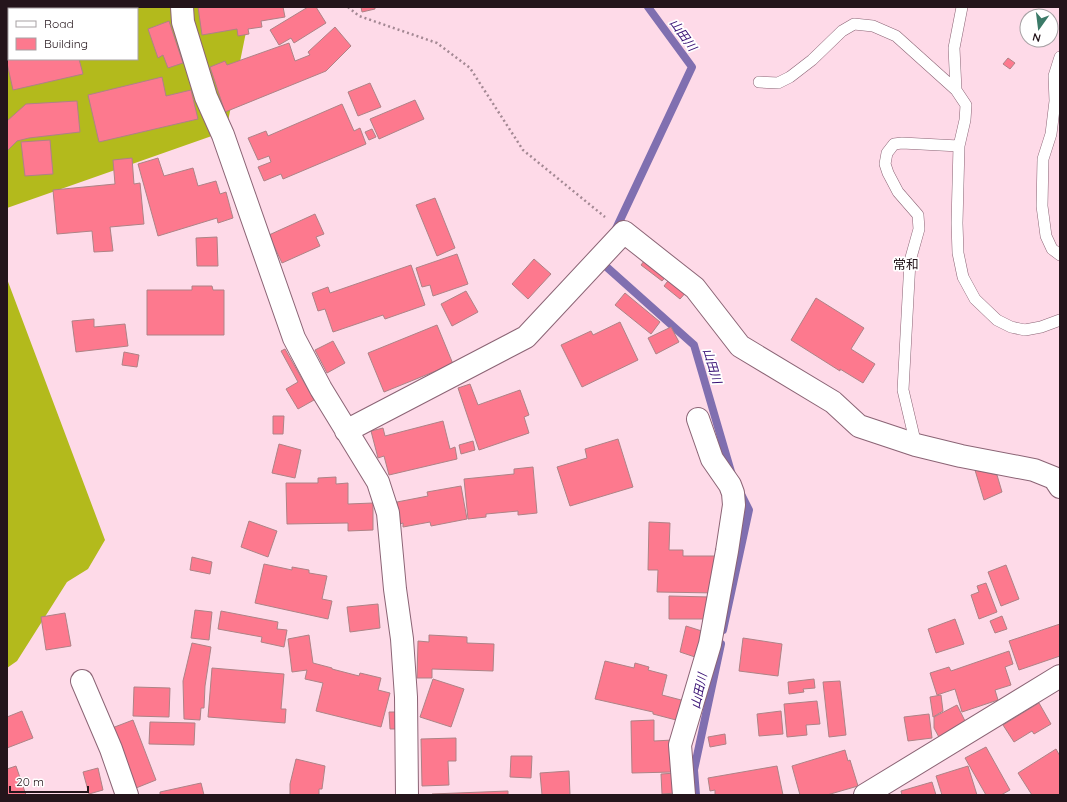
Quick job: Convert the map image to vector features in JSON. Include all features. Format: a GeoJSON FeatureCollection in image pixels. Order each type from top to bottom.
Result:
{"type":"FeatureCollection","features":[{"type":"Feature","properties":{"kind":"street"},"geometry":{"type":"LineString","coordinates":[[182,7],[184,22],[206,97],[224,135],[294,338],[321,390],[378,482],[388,513],[395,589],[402,639],[406,697],[407,795]]}},
{"type":"Feature","properties":{"kind":"street"},"geometry":{"type":"LineString","coordinates":[[346,431],[526,337],[624,232],[695,288],[740,346],[832,402],[859,426],[916,445],[961,456],[1034,470],[1054,478],[1060,487]]}},
{"type":"Feature","properties":{"kind":"street"},"geometry":{"type":"LineString","coordinates":[[684,795],[680,745],[710,644],[734,506],[734,493],[712,459],[698,419]]}},
{"type":"Feature","properties":{"kind":"street"},"geometry":{"type":"LineString","coordinates":[[865,795],[1060,676]]}},
{"type":"Feature","properties":{"kind":"street"},"geometry":{"type":"LineString","coordinates":[[82,682],[111,749],[127,795]]}},
{"type":"Feature","properties":{"kind":"lane"},"geometry":{"type":"LineString","coordinates":[[956,90],[954,48],[962,7]]}},
{"type":"Feature","properties":{"kind":"lane"},"geometry":{"type":"LineString","coordinates":[[759,82],[778,83],[790,77],[812,60],[842,31],[854,24],[873,26],[896,36],[956,90],[966,105],[965,120],[959,146],[957,223],[958,253],[963,277],[975,299],[997,320],[1011,327],[1025,330],[1041,327],[1060,320]]}},
{"type":"Feature","properties":{"kind":"lane"},"geometry":{"type":"LineString","coordinates":[[1060,57],[1054,76],[1055,101],[1051,134],[1043,160],[1042,206],[1046,236],[1052,249],[1060,255]]}},
{"type":"Feature","properties":{"kind":"lane"},"geometry":{"type":"LineString","coordinates":[[916,445],[903,390],[910,261],[919,229],[918,215],[898,192],[885,164],[887,153],[894,144],[902,143],[959,146]]}},
{"type":"Feature","properties":{"kind":"path"},"geometry":{"type":"LineString","coordinates":[[348,7],[359,16],[437,43],[470,68],[523,150],[624,232]]}},
{"type":"Feature","properties":{"kind":"shaded area"},"geometry":{"type":"Polygon","coordinates":[[[7,7],[239,7],[246,32],[226,131],[7,208],[7,7]]]}},
{"type":"Feature","properties":{"kind":"shaded area"},"geometry":{"type":"Polygon","coordinates":[[[7,279],[105,540],[88,569],[67,582],[17,661],[7,668],[7,279]]]}},
{"type":"Feature","properties":{"kind":"building"},"geometry":{"type":"Polygon","coordinates":[[[7,7],[12,7],[8,8],[7,35],[7,7]]]}},
{"type":"Feature","properties":{"kind":"building"},"geometry":{"type":"Polygon","coordinates":[[[198,7],[283,7],[285,17],[261,21],[262,27],[248,29],[249,34],[238,36],[237,29],[202,35],[198,7]]]}},
{"type":"Feature","properties":{"kind":"building"},"geometry":{"type":"Polygon","coordinates":[[[308,7],[316,7],[326,23],[294,43],[291,38],[279,45],[270,30],[308,7]]]}},
{"type":"Feature","properties":{"kind":"building"},"geometry":{"type":"Polygon","coordinates":[[[361,7],[375,7],[375,9],[362,12],[361,7]]]}},
{"type":"Feature","properties":{"kind":"building"},"geometry":{"type":"Polygon","coordinates":[[[169,21],[183,63],[168,68],[163,55],[158,58],[148,29],[169,21]]]}},
{"type":"Feature","properties":{"kind":"building"},"geometry":{"type":"Polygon","coordinates":[[[335,27],[351,46],[326,71],[225,112],[210,67],[225,61],[227,65],[289,43],[295,61],[310,55],[308,52],[335,27]]]}},
{"type":"Feature","properties":{"kind":"building"},"geometry":{"type":"Polygon","coordinates":[[[7,40],[8,60],[79,60],[83,74],[13,90],[7,63],[7,40]]]}},
{"type":"Feature","properties":{"kind":"building"},"geometry":{"type":"Polygon","coordinates":[[[1008,58],[1015,63],[1010,69],[1003,64],[1008,58]]]}},
{"type":"Feature","properties":{"kind":"building"},"geometry":{"type":"Polygon","coordinates":[[[162,77],[166,96],[191,90],[198,119],[99,142],[88,95],[162,77]]]}},
{"type":"Feature","properties":{"kind":"building"},"geometry":{"type":"Polygon","coordinates":[[[370,83],[381,107],[358,116],[348,92],[370,83]]]}},
{"type":"Feature","properties":{"kind":"building"},"geometry":{"type":"Polygon","coordinates":[[[415,100],[424,119],[379,139],[370,119],[415,100]]]}},
{"type":"Feature","properties":{"kind":"building"},"geometry":{"type":"Polygon","coordinates":[[[77,101],[80,132],[29,138],[17,141],[7,151],[7,121],[26,104],[77,101]]]}},
{"type":"Feature","properties":{"kind":"building"},"geometry":{"type":"Polygon","coordinates":[[[342,104],[354,131],[360,128],[366,144],[283,179],[281,174],[264,181],[258,167],[271,162],[269,156],[258,160],[248,138],[266,131],[268,136],[342,104]]]}},
{"type":"Feature","properties":{"kind":"building"},"geometry":{"type":"Polygon","coordinates":[[[372,129],[376,137],[369,140],[365,132],[372,129]]]}},
{"type":"Feature","properties":{"kind":"building"},"geometry":{"type":"Polygon","coordinates":[[[50,140],[53,174],[25,176],[21,142],[50,140]]]}},
{"type":"Feature","properties":{"kind":"building"},"geometry":{"type":"Polygon","coordinates":[[[132,158],[134,184],[140,183],[144,224],[110,227],[113,251],[94,252],[92,231],[57,234],[53,190],[115,184],[113,160],[132,158]]]}},
{"type":"Feature","properties":{"kind":"building"},"geometry":{"type":"Polygon","coordinates":[[[158,158],[164,176],[193,168],[198,186],[216,181],[220,194],[226,192],[233,218],[218,223],[217,218],[158,236],[138,164],[158,158]]]}},
{"type":"Feature","properties":{"kind":"building"},"geometry":{"type":"Polygon","coordinates":[[[435,198],[455,248],[437,256],[416,205],[435,198]]]}},
{"type":"Feature","properties":{"kind":"building"},"geometry":{"type":"Polygon","coordinates":[[[315,214],[324,234],[316,237],[320,246],[282,263],[269,235],[315,214]]]}},
{"type":"Feature","properties":{"kind":"building"},"geometry":{"type":"Polygon","coordinates":[[[217,237],[218,266],[197,266],[196,238],[217,237]]]}},
{"type":"Feature","properties":{"kind":"building"},"geometry":{"type":"Polygon","coordinates":[[[457,254],[468,284],[433,296],[430,285],[422,287],[416,268],[457,254]]]}},
{"type":"Feature","properties":{"kind":"building"},"geometry":{"type":"Polygon","coordinates":[[[648,256],[670,272],[662,281],[641,265],[648,256]]]}},
{"type":"Feature","properties":{"kind":"building"},"geometry":{"type":"Polygon","coordinates":[[[534,259],[551,274],[528,299],[512,284],[534,259]]]}},
{"type":"Feature","properties":{"kind":"building"},"geometry":{"type":"Polygon","coordinates":[[[411,265],[425,305],[385,319],[383,315],[333,332],[325,309],[318,311],[312,293],[328,287],[330,293],[411,265]]]}},
{"type":"Feature","properties":{"kind":"building"},"geometry":{"type":"Polygon","coordinates":[[[671,277],[688,290],[680,299],[664,286],[671,277]]]}},
{"type":"Feature","properties":{"kind":"building"},"geometry":{"type":"Polygon","coordinates":[[[192,286],[212,286],[213,290],[224,290],[224,335],[147,335],[147,290],[192,290],[192,286]]]}},
{"type":"Feature","properties":{"kind":"building"},"geometry":{"type":"Polygon","coordinates":[[[466,291],[478,312],[452,326],[441,304],[466,291]]]}},
{"type":"Feature","properties":{"kind":"building"},"geometry":{"type":"Polygon","coordinates":[[[625,293],[660,322],[651,334],[615,305],[625,293]]]}},
{"type":"Feature","properties":{"kind":"building"},"geometry":{"type":"Polygon","coordinates":[[[816,298],[864,328],[851,349],[875,364],[863,383],[840,369],[840,371],[791,340],[816,298]]]}},
{"type":"Feature","properties":{"kind":"building"},"geometry":{"type":"Polygon","coordinates":[[[94,319],[94,327],[125,324],[128,346],[76,352],[72,321],[94,319]]]}},
{"type":"Feature","properties":{"kind":"building"},"geometry":{"type":"Polygon","coordinates":[[[620,322],[638,360],[582,387],[561,345],[591,331],[593,335],[620,322]]]}},
{"type":"Feature","properties":{"kind":"building"},"geometry":{"type":"Polygon","coordinates":[[[437,325],[453,364],[384,392],[368,353],[437,325]]]}},
{"type":"Feature","properties":{"kind":"building"},"geometry":{"type":"Polygon","coordinates":[[[671,327],[679,342],[656,354],[648,338],[671,327]]]}},
{"type":"Feature","properties":{"kind":"building"},"geometry":{"type":"Polygon","coordinates":[[[333,341],[345,363],[327,373],[315,350],[333,341]]]}},
{"type":"Feature","properties":{"kind":"building"},"geometry":{"type":"Polygon","coordinates":[[[285,349],[314,400],[298,409],[286,389],[298,382],[281,351],[285,349]]]}},
{"type":"Feature","properties":{"kind":"building"},"geometry":{"type":"Polygon","coordinates":[[[124,352],[139,355],[137,367],[122,365],[124,352]]]}},
{"type":"Feature","properties":{"kind":"building"},"geometry":{"type":"Polygon","coordinates":[[[470,384],[478,405],[520,390],[529,415],[524,417],[529,433],[479,450],[458,388],[470,384]]]}},
{"type":"Feature","properties":{"kind":"building"},"geometry":{"type":"Polygon","coordinates":[[[273,416],[284,416],[283,434],[273,434],[273,416]]]}},
{"type":"Feature","properties":{"kind":"building"},"geometry":{"type":"Polygon","coordinates":[[[443,421],[450,449],[455,447],[457,459],[389,475],[384,456],[378,458],[371,431],[383,428],[385,436],[443,421]]]}},
{"type":"Feature","properties":{"kind":"building"},"geometry":{"type":"Polygon","coordinates":[[[618,439],[633,487],[570,506],[557,467],[587,458],[585,449],[618,439]]]}},
{"type":"Feature","properties":{"kind":"building"},"geometry":{"type":"Polygon","coordinates":[[[473,441],[475,450],[461,454],[459,445],[473,441]]]}},
{"type":"Feature","properties":{"kind":"building"},"geometry":{"type":"Polygon","coordinates":[[[279,444],[301,450],[295,478],[272,473],[279,444]]]}},
{"type":"Feature","properties":{"kind":"building"},"geometry":{"type":"Polygon","coordinates":[[[533,467],[537,513],[518,515],[518,511],[486,514],[486,517],[468,519],[464,479],[514,474],[514,469],[533,467]]]}},
{"type":"Feature","properties":{"kind":"building"},"geometry":{"type":"Polygon","coordinates":[[[975,470],[997,475],[1002,492],[984,500],[975,470]]]}},
{"type":"Feature","properties":{"kind":"building"},"geometry":{"type":"Polygon","coordinates":[[[336,477],[336,484],[348,483],[348,504],[373,503],[373,530],[348,531],[348,523],[287,524],[286,483],[318,483],[318,478],[336,477]]]}},
{"type":"Feature","properties":{"kind":"building"},"geometry":{"type":"Polygon","coordinates":[[[461,486],[467,519],[431,526],[430,522],[403,527],[403,523],[400,524],[397,502],[428,496],[427,492],[461,486]]]}},
{"type":"Feature","properties":{"kind":"building"},"geometry":{"type":"Polygon","coordinates":[[[249,521],[277,531],[268,557],[241,547],[249,521]]]}},
{"type":"Feature","properties":{"kind":"building"},"geometry":{"type":"Polygon","coordinates":[[[649,522],[670,523],[669,550],[683,550],[683,556],[717,556],[717,593],[657,592],[658,570],[648,570],[649,522]]]}},
{"type":"Feature","properties":{"kind":"building"},"geometry":{"type":"Polygon","coordinates":[[[192,557],[212,562],[210,574],[190,570],[192,557]]]}},
{"type":"Feature","properties":{"kind":"building"},"geometry":{"type":"Polygon","coordinates":[[[264,564],[292,570],[292,567],[309,570],[309,573],[327,576],[322,599],[332,601],[328,619],[255,603],[264,564]]]}},
{"type":"Feature","properties":{"kind":"building"},"geometry":{"type":"Polygon","coordinates":[[[1006,565],[1019,599],[1001,606],[988,572],[1006,565]]]}},
{"type":"Feature","properties":{"kind":"building"},"geometry":{"type":"Polygon","coordinates":[[[986,583],[997,612],[979,619],[971,595],[979,592],[977,586],[986,583]]]}},
{"type":"Feature","properties":{"kind":"building"},"geometry":{"type":"Polygon","coordinates":[[[669,596],[710,597],[710,619],[669,619],[669,596]]]}},
{"type":"Feature","properties":{"kind":"building"},"geometry":{"type":"Polygon","coordinates":[[[378,604],[380,628],[350,632],[347,607],[378,604]]]}},
{"type":"Feature","properties":{"kind":"building"},"geometry":{"type":"Polygon","coordinates":[[[195,610],[212,612],[209,640],[191,638],[195,610]]]}},
{"type":"Feature","properties":{"kind":"building"},"geometry":{"type":"Polygon","coordinates":[[[221,611],[278,622],[277,629],[287,630],[284,647],[261,642],[262,637],[218,629],[221,611]]]}},
{"type":"Feature","properties":{"kind":"building"},"geometry":{"type":"Polygon","coordinates":[[[65,613],[71,646],[46,650],[41,617],[65,613]]]}},
{"type":"Feature","properties":{"kind":"building"},"geometry":{"type":"Polygon","coordinates":[[[1002,616],[1007,629],[995,633],[990,621],[1002,616]]]}},
{"type":"Feature","properties":{"kind":"building"},"geometry":{"type":"Polygon","coordinates":[[[955,619],[964,644],[936,653],[928,629],[955,619]]]}},
{"type":"Feature","properties":{"kind":"building"},"geometry":{"type":"Polygon","coordinates":[[[1060,624],[1060,656],[1019,670],[1009,641],[1060,624]]]}},
{"type":"Feature","properties":{"kind":"building"},"geometry":{"type":"Polygon","coordinates":[[[686,626],[705,632],[698,658],[680,652],[686,626]]]}},
{"type":"Feature","properties":{"kind":"building"},"geometry":{"type":"Polygon","coordinates":[[[309,635],[313,663],[359,676],[360,673],[381,678],[378,690],[390,693],[381,727],[316,711],[323,683],[305,679],[307,670],[292,672],[288,639],[309,635]]]}},
{"type":"Feature","properties":{"kind":"building"},"geometry":{"type":"Polygon","coordinates":[[[429,635],[467,637],[467,643],[494,644],[493,671],[432,669],[432,678],[417,678],[418,641],[429,642],[429,635]]]}},
{"type":"Feature","properties":{"kind":"building"},"geometry":{"type":"Polygon","coordinates":[[[743,638],[782,644],[778,676],[739,671],[743,638]]]}},
{"type":"Feature","properties":{"kind":"building"},"geometry":{"type":"Polygon","coordinates":[[[192,643],[211,647],[205,686],[204,708],[201,708],[200,720],[184,719],[183,681],[192,643]]]}},
{"type":"Feature","properties":{"kind":"building"},"geometry":{"type":"Polygon","coordinates":[[[1009,651],[1013,664],[1005,667],[1011,685],[995,690],[998,700],[962,712],[955,689],[937,695],[930,673],[949,667],[951,671],[1009,651]]]}},
{"type":"Feature","properties":{"kind":"building"},"geometry":{"type":"Polygon","coordinates":[[[605,661],[634,668],[635,663],[649,667],[648,670],[667,675],[662,695],[685,701],[680,721],[653,714],[653,712],[595,699],[605,661]]]}},
{"type":"Feature","properties":{"kind":"building"},"geometry":{"type":"Polygon","coordinates":[[[212,668],[284,674],[281,709],[286,709],[285,723],[208,717],[212,668]]]}},
{"type":"Feature","properties":{"kind":"building"},"geometry":{"type":"Polygon","coordinates":[[[433,679],[464,689],[451,727],[420,717],[433,679]]]}},
{"type":"Feature","properties":{"kind":"building"},"geometry":{"type":"Polygon","coordinates":[[[814,679],[815,688],[803,689],[804,692],[789,694],[788,682],[814,679]]]}},
{"type":"Feature","properties":{"kind":"building"},"geometry":{"type":"Polygon","coordinates":[[[840,681],[846,735],[829,737],[823,682],[840,681]]]}},
{"type":"Feature","properties":{"kind":"building"},"geometry":{"type":"Polygon","coordinates":[[[134,687],[170,688],[169,717],[133,716],[134,687]]]}},
{"type":"Feature","properties":{"kind":"building"},"geometry":{"type":"Polygon","coordinates":[[[941,695],[943,711],[933,717],[930,697],[941,695]]]}},
{"type":"Feature","properties":{"kind":"building"},"geometry":{"type":"Polygon","coordinates":[[[817,701],[820,724],[806,725],[807,735],[787,737],[784,704],[817,701]]]}},
{"type":"Feature","properties":{"kind":"building"},"geometry":{"type":"Polygon","coordinates":[[[1039,703],[1051,724],[1034,734],[1032,731],[1014,742],[1003,725],[1039,703]]]}},
{"type":"Feature","properties":{"kind":"building"},"geometry":{"type":"Polygon","coordinates":[[[957,705],[966,723],[940,739],[934,728],[934,717],[957,705]]]}},
{"type":"Feature","properties":{"kind":"building"},"geometry":{"type":"Polygon","coordinates":[[[22,711],[33,738],[7,748],[7,717],[22,711]]]}},
{"type":"Feature","properties":{"kind":"building"},"geometry":{"type":"Polygon","coordinates":[[[781,711],[783,734],[759,736],[757,714],[781,711]]]}},
{"type":"Feature","properties":{"kind":"building"},"geometry":{"type":"Polygon","coordinates":[[[389,712],[399,712],[399,729],[390,729],[389,712]]]}},
{"type":"Feature","properties":{"kind":"building"},"geometry":{"type":"Polygon","coordinates":[[[929,714],[932,738],[908,741],[904,717],[929,714]]]}},
{"type":"Feature","properties":{"kind":"building"},"geometry":{"type":"Polygon","coordinates":[[[133,720],[156,780],[136,788],[112,728],[133,720]]]}},
{"type":"Feature","properties":{"kind":"building"},"geometry":{"type":"Polygon","coordinates":[[[654,720],[654,741],[673,740],[673,772],[632,773],[631,721],[654,720]]]}},
{"type":"Feature","properties":{"kind":"building"},"geometry":{"type":"Polygon","coordinates":[[[150,722],[195,723],[194,745],[149,744],[150,722]]]}},
{"type":"Feature","properties":{"kind":"building"},"geometry":{"type":"Polygon","coordinates":[[[725,734],[726,744],[710,747],[708,737],[725,734]]]}},
{"type":"Feature","properties":{"kind":"building"},"geometry":{"type":"Polygon","coordinates":[[[456,738],[456,761],[448,761],[449,785],[422,786],[421,739],[456,738]]]}},
{"type":"Feature","properties":{"kind":"building"},"geometry":{"type":"Polygon","coordinates":[[[986,747],[1010,790],[1001,795],[986,795],[965,758],[986,747]]]}},
{"type":"Feature","properties":{"kind":"building"},"geometry":{"type":"Polygon","coordinates":[[[1056,749],[1060,756],[1060,795],[1032,795],[1018,773],[1056,749]]]}},
{"type":"Feature","properties":{"kind":"building"},"geometry":{"type":"Polygon","coordinates":[[[845,750],[848,761],[850,760],[858,786],[827,795],[800,795],[792,766],[845,750]]]}},
{"type":"Feature","properties":{"kind":"building"},"geometry":{"type":"Polygon","coordinates":[[[511,756],[532,756],[531,778],[510,777],[511,756]]]}},
{"type":"Feature","properties":{"kind":"building"},"geometry":{"type":"Polygon","coordinates":[[[296,759],[325,766],[322,789],[319,789],[319,795],[290,795],[290,784],[296,759]]]}},
{"type":"Feature","properties":{"kind":"building"},"geometry":{"type":"Polygon","coordinates":[[[16,766],[26,795],[7,795],[7,769],[16,766]]]}},
{"type":"Feature","properties":{"kind":"building"},"geometry":{"type":"Polygon","coordinates":[[[777,766],[783,795],[715,795],[715,790],[710,791],[708,778],[777,766]]]}},
{"type":"Feature","properties":{"kind":"building"},"geometry":{"type":"Polygon","coordinates":[[[968,766],[977,795],[942,795],[936,776],[968,766]]]}},
{"type":"Feature","properties":{"kind":"building"},"geometry":{"type":"Polygon","coordinates":[[[98,768],[103,790],[89,794],[83,772],[98,768]]]}},
{"type":"Feature","properties":{"kind":"building"},"geometry":{"type":"Polygon","coordinates":[[[569,771],[570,795],[542,795],[540,773],[569,771]]]}},
{"type":"Feature","properties":{"kind":"building"},"geometry":{"type":"Polygon","coordinates":[[[676,773],[676,793],[662,794],[661,774],[676,773]]]}},
{"type":"Feature","properties":{"kind":"building"},"geometry":{"type":"Polygon","coordinates":[[[932,782],[936,795],[902,795],[901,791],[932,782]]]}},
{"type":"Feature","properties":{"kind":"building"},"geometry":{"type":"Polygon","coordinates":[[[201,783],[204,795],[160,795],[160,792],[201,783]]]}},
{"type":"Feature","properties":{"kind":"building"},"geometry":{"type":"Polygon","coordinates":[[[508,791],[508,795],[432,795],[432,794],[508,791]]]}},
{"type":"Feature","properties":{"kind":"waterway","name":"山田川"},"geometry":{"type":"LineString","coordinates":[[614,233],[692,67],[648,7]]}},
{"type":"Feature","properties":{"kind":"waterway","name":"山田川"},"geometry":{"type":"LineString","coordinates":[[602,260],[601,262],[694,345],[732,475]]}},
{"type":"Feature","properties":{"kind":"waterway","name":"山田川"},"geometry":{"type":"LineString","coordinates":[[723,630],[749,510],[740,492]]}},
{"type":"Feature","properties":{"kind":"waterway","name":"山田川"},"geometry":{"type":"LineString","coordinates":[[696,795],[694,770],[721,644]]}},
{"type":"Feature","properties":{"kind":"district","name":"常和"},"geometry":{"type":"Point","coordinates":[906,264]}}]}
